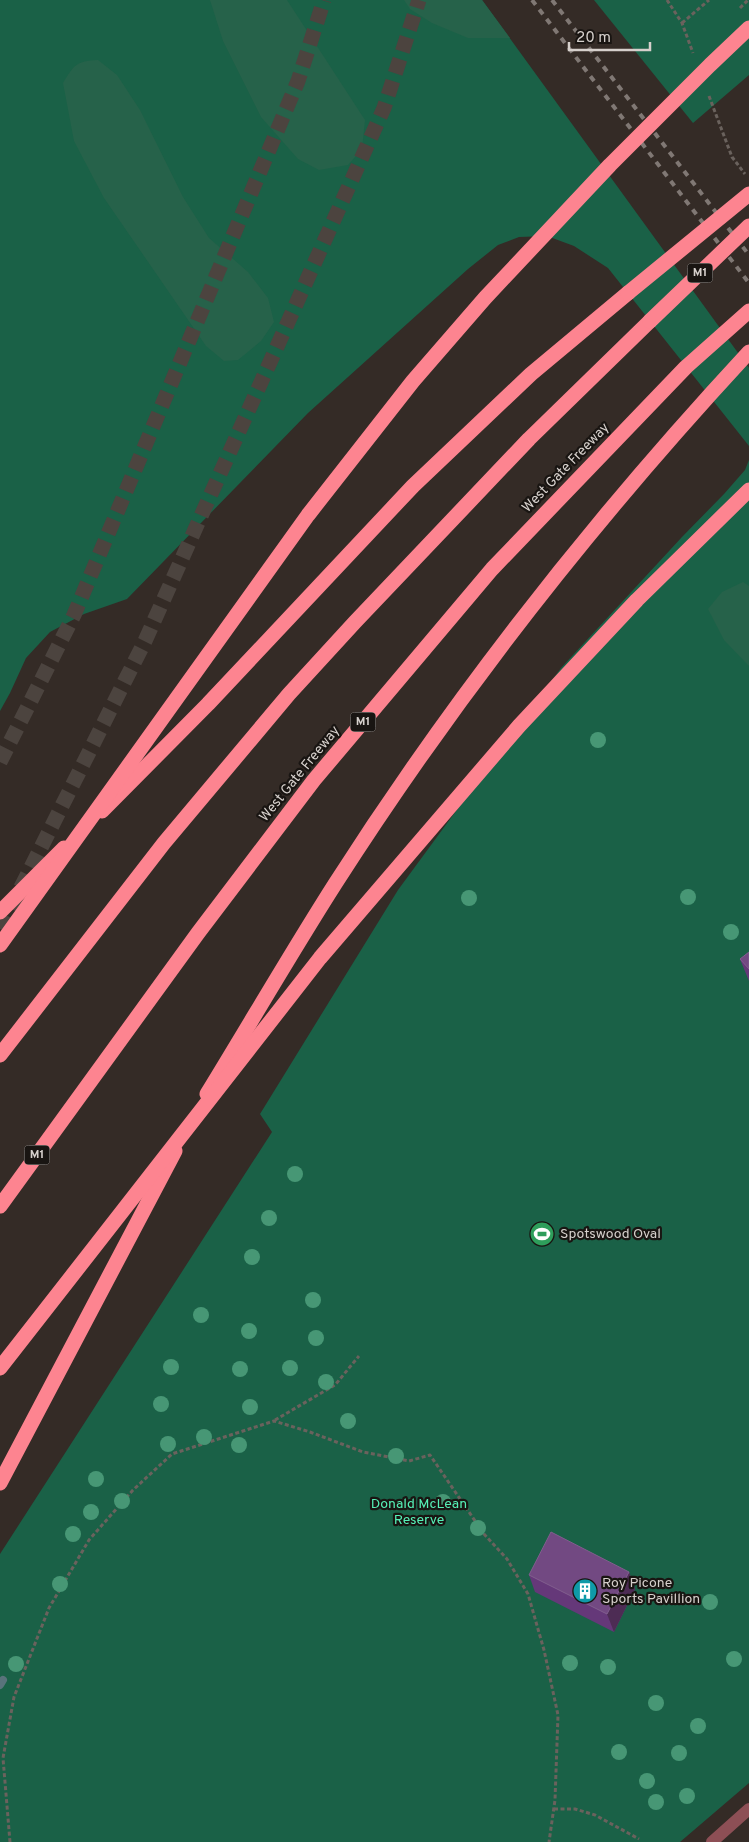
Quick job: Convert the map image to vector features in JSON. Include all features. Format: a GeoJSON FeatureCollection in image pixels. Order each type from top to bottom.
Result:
{"type":"FeatureCollection","features":[{"type":"Feature","properties":{"kind":"highway"},"geometry":{"type":"LineString","coordinates":[[0,945],[308,515],[413,381],[491,291],[597,179],[672,102],[749,28]]}},
{"type":"Feature","properties":{"kind":"highway"},"geometry":{"type":"LineString","coordinates":[[0,912],[208,704],[412,486],[531,374],[749,194]]}},
{"type":"Feature","properties":{"kind":"highway","name":"M1"},"geometry":{"type":"LineString","coordinates":[[0,1056],[164,843],[289,694],[529,440],[749,226]]}},
{"type":"Feature","properties":{"kind":"highway","name":"West Gate Freeway"},"geometry":{"type":"LineString","coordinates":[[0,1206],[198,933],[314,780],[492,569],[686,367],[749,312]]}},
{"type":"Feature","properties":{"kind":"highway"},"geometry":{"type":"LineString","coordinates":[[0,1483],[196,1112],[336,883],[464,695],[532,606],[602,518],[749,352]]}},
{"type":"Feature","properties":{"kind":"highway"},"geometry":{"type":"LineString","coordinates":[[0,1368],[320,958],[519,726],[637,600],[749,490]]}},
{"type":"Feature","properties":{"kind":"street"},"geometry":{"type":"LineString","coordinates":[[712,1842],[749,1809]]}},
{"type":"Feature","properties":{"kind":"path"},"geometry":{"type":"LineString","coordinates":[[682,24],[709,0]]}},
{"type":"Feature","properties":{"kind":"path"},"geometry":{"type":"LineString","coordinates":[[10,1842],[3,1758],[14,1697],[50,1608],[89,1540],[133,1490],[172,1454],[274,1421],[335,1385],[359,1356]]}},
{"type":"Feature","properties":{"kind":"path"},"geometry":{"type":"LineString","coordinates":[[274,1421],[363,1452],[409,1461],[430,1456],[484,1534],[507,1559],[528,1594],[544,1650],[558,1715],[554,1809],[549,1842]]}},
{"type":"Feature","properties":{"kind":"path"},"geometry":{"type":"LineString","coordinates":[[554,1809],[575,1809],[595,1815],[639,1839]]}},
{"type":"Feature","properties":{"kind":"green space"},"geometry":{"type":"Polygon","coordinates":[[[0,0],[482,0],[749,368],[749,446],[608,268],[574,246],[547,236],[519,237],[498,245],[468,269],[308,413],[127,599],[84,614],[50,632],[26,658],[0,711],[0,0]]]}},
{"type":"Feature","properties":{"kind":"green space"},"geometry":{"type":"Polygon","coordinates":[[[210,0],[287,0],[365,120],[362,149],[348,165],[319,170],[298,159],[261,117],[223,41],[210,0]]]}},
{"type":"Feature","properties":{"kind":"green space"},"geometry":{"type":"Polygon","coordinates":[[[404,0],[482,0],[510,38],[468,38],[432,23],[410,9],[404,0]]]}},
{"type":"Feature","properties":{"kind":"green space"},"geometry":{"type":"Polygon","coordinates":[[[594,0],[749,0],[749,75],[693,123],[594,0]]]}},
{"type":"Feature","properties":{"kind":"green space"},"geometry":{"type":"Polygon","coordinates":[[[98,60],[117,75],[140,110],[183,197],[209,238],[248,272],[268,298],[274,322],[261,341],[238,360],[224,361],[206,346],[104,198],[74,141],[63,83],[76,65],[85,61],[98,60]]]}},
{"type":"Feature","properties":{"kind":"green space","name":"Donald McLean Reserve"},"geometry":{"type":"Polygon","coordinates":[[[749,460],[749,1783],[680,1842],[0,1842],[0,1554],[272,1132],[260,1114],[398,890],[561,668],[724,494],[745,470],[749,460]]]}},
{"type":"Feature","properties":{"kind":"green space"},"geometry":{"type":"Polygon","coordinates":[[[743,582],[749,586],[749,666],[724,640],[708,609],[722,592],[743,582]]]}},
{"type":"Feature","properties":{"kind":"building"},"geometry":{"type":"Polygon","coordinates":[[[749,952],[749,969],[740,959],[749,952]]]}},
{"type":"Feature","properties":{"kind":"building","name":"Roy Picone Sports Pavillion"},"geometry":{"type":"Polygon","coordinates":[[[551,1532],[629,1572],[607,1614],[529,1575],[551,1532]]]}},
{"type":"Feature","properties":{"kind":"waterway"},"geometry":{"type":"LineString","coordinates":[[0,1685],[3,1680]]}},
{"type":"Feature","properties":{"kind":"tunnel"},"geometry":{"type":"LineString","coordinates":[[0,762],[74,615],[298,81],[324,0]]}},
{"type":"Feature","properties":{"kind":"tunnel"},"geometry":{"type":"LineString","coordinates":[[0,929],[145,641],[384,108],[419,0]]}},
{"type":"Feature","properties":{"kind":"railway"},"geometry":{"type":"LineString","coordinates":[[532,0],[749,283]]}},
{"type":"Feature","properties":{"kind":"railway"},"geometry":{"type":"LineString","coordinates":[[552,0],[749,255]]}},
{"type":"Feature","properties":{"kind":"place","name":"Spotswood Oval"},"geometry":{"type":"Point","coordinates":[542,1234]}},
{"type":"Feature","properties":{"kind":"place","name":"Roy Picone Sports Pavillion"},"geometry":{"type":"Point","coordinates":[585,1591]}}]}
